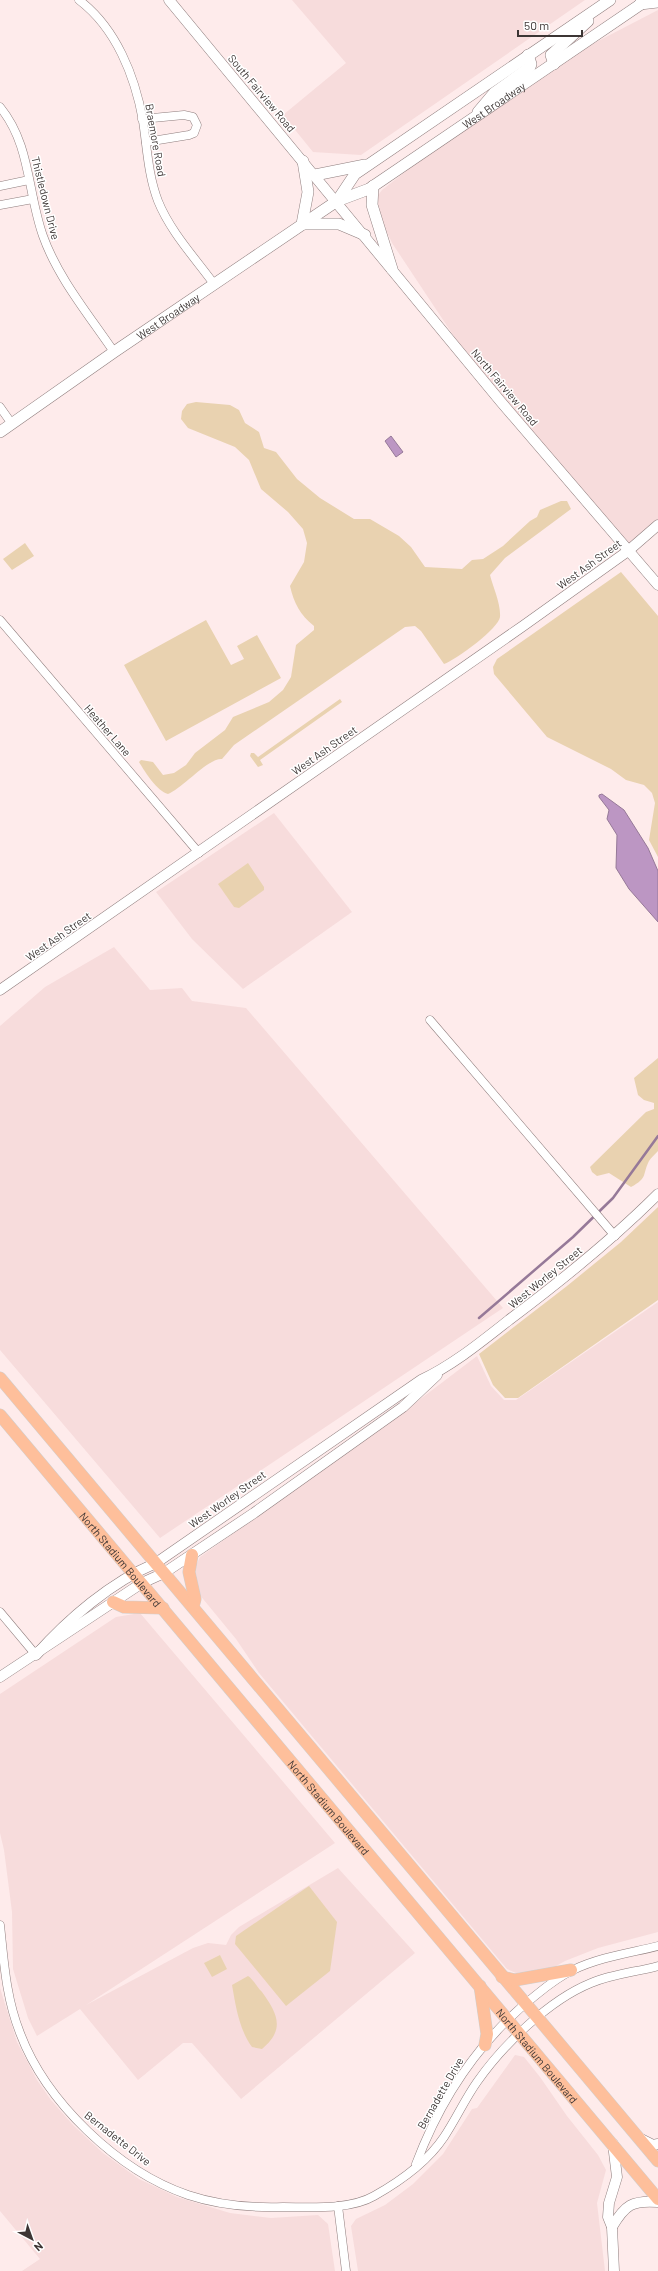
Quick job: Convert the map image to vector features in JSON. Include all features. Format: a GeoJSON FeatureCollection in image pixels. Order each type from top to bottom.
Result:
{"type":"FeatureCollection","features":[{"type":"Feature","properties":{"kind":"main road","name":"West Broadway"},"geometry":{"type":"LineString","coordinates":[[337,201],[355,174],[610,0]]}},
{"type":"Feature","properties":{"kind":"main road"},"geometry":{"type":"LineString","coordinates":[[643,2],[658,2]]}},
{"type":"Feature","properties":{"kind":"main road","name":"West Broadway"},"geometry":{"type":"LineString","coordinates":[[0,432],[114,352],[302,224],[337,201],[373,186],[643,2]]}},
{"type":"Feature","properties":{"kind":"main road"},"geometry":{"type":"LineString","coordinates":[[554,64],[551,55],[574,35],[600,7]]}},
{"type":"Feature","properties":{"kind":"main road"},"geometry":{"type":"LineString","coordinates":[[474,117],[494,93],[530,67],[531,64],[528,55]]}},
{"type":"Feature","properties":{"kind":"main road"},"geometry":{"type":"LineString","coordinates":[[304,161],[308,192],[302,224],[339,224],[365,235]]}},
{"type":"Feature","properties":{"kind":"main road"},"geometry":{"type":"LineString","coordinates":[[315,175],[370,164]]}},
{"type":"Feature","properties":{"kind":"main road"},"geometry":{"type":"LineString","coordinates":[[373,186],[372,205],[392,269]]}},
{"type":"Feature","properties":{"kind":"main road","name":"North Stadium Boulevard"},"geometry":{"type":"LineString","coordinates":[[0,1378],[524,2004],[658,2161]]}},
{"type":"Feature","properties":{"kind":"main road","name":"North Stadium Boulevard"},"geometry":{"type":"LineString","coordinates":[[0,1415],[658,2199]]}},
{"type":"Feature","properties":{"kind":"main road"},"geometry":{"type":"LineString","coordinates":[[192,1555],[189,1572],[195,1598],[193,1607]]}},
{"type":"Feature","properties":{"kind":"main road"},"geometry":{"type":"LineString","coordinates":[[113,1602],[124,1607],[163,1608]]}},
{"type":"Feature","properties":{"kind":"main road"},"geometry":{"type":"LineString","coordinates":[[502,1977],[515,1980],[572,1970]]}},
{"type":"Feature","properties":{"kind":"main road"},"geometry":{"type":"LineString","coordinates":[[479,1985],[487,2034],[484,2045]]}},
{"type":"Feature","properties":{"kind":"street","name":"Braemore Road"},"geometry":{"type":"LineString","coordinates":[[79,0],[104,26],[117,46],[135,83],[152,180],[159,202],[169,220],[214,284]]}},
{"type":"Feature","properties":{"kind":"street","name":"South Fairview Road"},"geometry":{"type":"LineString","coordinates":[[169,0],[337,201]]}},
{"type":"Feature","properties":{"kind":"street","name":"Thistledown Drive"},"geometry":{"type":"LineString","coordinates":[[0,107],[20,138],[42,235],[60,272],[114,352]]}},
{"type":"Feature","properties":{"kind":"street"},"geometry":{"type":"LineString","coordinates":[[142,120],[184,114],[193,117],[197,125],[194,133],[189,135],[146,142]]}},
{"type":"Feature","properties":{"kind":"street"},"geometry":{"type":"LineString","coordinates":[[0,186],[29,180]]}},
{"type":"Feature","properties":{"kind":"street"},"geometry":{"type":"LineString","coordinates":[[0,205],[33,199]]}},
{"type":"Feature","properties":{"kind":"street","name":"North Fairview Road"},"geometry":{"type":"LineString","coordinates":[[337,201],[501,402],[658,586]]}},
{"type":"Feature","properties":{"kind":"street"},"geometry":{"type":"LineString","coordinates":[[0,407],[12,424]]}},
{"type":"Feature","properties":{"kind":"street","name":"West Ash Street"},"geometry":{"type":"LineString","coordinates":[[0,990],[199,853],[628,550],[658,525]]}},
{"type":"Feature","properties":{"kind":"street","name":"Heather Lane"},"geometry":{"type":"LineString","coordinates":[[0,620],[199,853]]}},
{"type":"Feature","properties":{"kind":"street"},"geometry":{"type":"LineString","coordinates":[[430,1020],[615,1236]]}},
{"type":"Feature","properties":{"kind":"street","name":"West Worley Street"},"geometry":{"type":"LineString","coordinates":[[0,1677],[36,1655],[142,1583],[164,1573],[192,1555],[254,1513],[402,1407],[440,1371],[550,1290],[615,1236],[658,1194]]}},
{"type":"Feature","properties":{"kind":"street","name":"West Worley Street"},"geometry":{"type":"LineString","coordinates":[[36,1655],[64,1624],[133,1572],[156,1563],[421,1380],[440,1371]]}},
{"type":"Feature","properties":{"kind":"street"},"geometry":{"type":"LineString","coordinates":[[0,1612],[36,1655]]}},
{"type":"Feature","properties":{"kind":"street","name":"Bernadette Drive"},"geometry":{"type":"LineString","coordinates":[[0,1925],[6,1991],[20,2035],[42,2077],[58,2100],[82,2127],[134,2168],[162,2184],[213,2202],[261,2208],[338,2206],[371,2198],[415,2167],[444,2138],[478,2080],[536,2018],[568,1995],[592,1982],[658,1966]]}},
{"type":"Feature","properties":{"kind":"street","name":"Bernadette Drive"},"geometry":{"type":"LineString","coordinates":[[415,2167],[430,2129],[456,2082],[484,2045],[524,2004],[572,1970],[603,1959],[658,1946]]}},
{"type":"Feature","properties":{"kind":"street"},"geometry":{"type":"LineString","coordinates":[[639,2138],[658,2144]]}},
{"type":"Feature","properties":{"kind":"street"},"geometry":{"type":"LineString","coordinates":[[613,2144],[617,2177],[608,2203],[608,2217],[612,2227],[614,2271]]}},
{"type":"Feature","properties":{"kind":"street"},"geometry":{"type":"LineString","coordinates":[[612,2227],[620,2213],[629,2205],[644,2201],[658,2202]]}},
{"type":"Feature","properties":{"kind":"street"},"geometry":{"type":"LineString","coordinates":[[338,2206],[346,2271]]}},
{"type":"Feature","properties":{"kind":"shaded area"},"geometry":{"type":"Polygon","coordinates":[[[292,0],[585,0],[361,155],[313,152],[283,115],[346,63],[292,0]]]}},
{"type":"Feature","properties":{"kind":"shaded area"},"geometry":{"type":"Polygon","coordinates":[[[658,10],[658,525],[628,551],[483,380],[392,243],[378,213],[376,198],[382,190],[475,117],[554,64],[658,10]]]}},
{"type":"Feature","properties":{"kind":"shaded area"},"geometry":{"type":"Polygon","coordinates":[[[196,402],[230,405],[239,410],[245,423],[259,432],[264,448],[276,452],[297,479],[320,498],[354,519],[370,519],[399,536],[411,547],[425,567],[462,569],[472,560],[483,559],[503,546],[530,521],[537,517],[540,510],[561,501],[567,501],[571,509],[505,558],[490,575],[498,601],[500,617],[498,622],[485,636],[467,650],[444,664],[421,631],[415,626],[405,627],[234,745],[222,759],[210,763],[181,786],[168,794],[156,785],[139,762],[141,760],[153,762],[163,775],[174,773],[186,765],[195,753],[225,730],[233,717],[269,702],[283,690],[291,677],[296,645],[314,630],[314,626],[305,618],[298,608],[293,598],[290,586],[304,562],[307,543],[303,529],[288,512],[261,489],[249,460],[235,447],[188,428],[181,419],[182,411],[187,404],[196,402]]]}},
{"type":"Feature","properties":{"kind":"shaded area"},"geometry":{"type":"Polygon","coordinates":[[[391,436],[403,452],[396,457],[385,441],[391,436]]]}},
{"type":"Feature","properties":{"kind":"shaded area"},"geometry":{"type":"Polygon","coordinates":[[[25,543],[34,556],[12,570],[3,559],[25,543]]]}},
{"type":"Feature","properties":{"kind":"shaded area"},"geometry":{"type":"Polygon","coordinates":[[[621,572],[658,616],[658,857],[649,840],[655,803],[652,793],[644,785],[626,780],[611,769],[547,737],[494,674],[493,667],[497,659],[621,572]]]}},
{"type":"Feature","properties":{"kind":"shaded area"},"geometry":{"type":"Polygon","coordinates":[[[206,620],[231,665],[244,659],[237,646],[257,635],[281,678],[166,741],[124,665],[206,620]]]}},
{"type":"Feature","properties":{"kind":"shaded area"},"geometry":{"type":"Polygon","coordinates":[[[340,699],[342,702],[260,760],[263,765],[258,767],[250,756],[251,753],[254,753],[258,757],[340,699]]]}},
{"type":"Feature","properties":{"kind":"shaded area"},"geometry":{"type":"Polygon","coordinates":[[[602,794],[624,810],[648,848],[658,871],[658,922],[629,889],[616,868],[617,835],[607,819],[609,810],[599,797],[599,795],[602,794]]]}},
{"type":"Feature","properties":{"kind":"shaded area"},"geometry":{"type":"Polygon","coordinates":[[[274,813],[352,912],[243,989],[192,939],[156,892],[274,813]]]}},
{"type":"Feature","properties":{"kind":"shaded area"},"geometry":{"type":"Polygon","coordinates":[[[248,863],[264,887],[264,890],[239,908],[234,907],[218,884],[248,863]]]}},
{"type":"Feature","properties":{"kind":"shaded area"},"geometry":{"type":"Polygon","coordinates":[[[114,947],[150,990],[182,988],[192,1001],[246,1008],[503,1308],[160,1538],[0,1350],[0,1026],[45,987],[114,947]]]}},
{"type":"Feature","properties":{"kind":"shaded area"},"geometry":{"type":"Polygon","coordinates":[[[658,1058],[658,1151],[649,1161],[642,1179],[631,1187],[609,1173],[597,1176],[592,1172],[590,1167],[646,1112],[654,1109],[654,1103],[644,1100],[638,1095],[634,1078],[658,1058]]]}},
{"type":"Feature","properties":{"kind":"shaded area"},"geometry":{"type":"Polygon","coordinates":[[[658,1207],[658,1300],[518,1398],[505,1398],[493,1385],[479,1354],[621,1242],[658,1207]]]}},
{"type":"Feature","properties":{"kind":"shaded area"},"geometry":{"type":"Polygon","coordinates":[[[658,1302],[658,1932],[598,1948],[565,1961],[547,1971],[516,1973],[507,1969],[259,1673],[236,1639],[199,1594],[195,1567],[200,1557],[377,1432],[477,1356],[491,1386],[504,1400],[516,1400],[658,1302]]]}},
{"type":"Feature","properties":{"kind":"shaded area"},"geometry":{"type":"Polygon","coordinates":[[[140,1613],[335,1843],[86,2005],[193,1948],[208,1943],[226,1945],[231,1935],[239,1927],[338,1868],[415,1953],[241,2099],[192,2043],[183,2043],[138,2080],[80,2009],[37,2036],[28,2018],[13,1969],[12,1912],[4,1850],[0,1833],[0,1694],[116,1617],[140,1613]]]}},
{"type":"Feature","properties":{"kind":"shaded area"},"geometry":{"type":"Polygon","coordinates":[[[309,1886],[337,1922],[330,1971],[286,2006],[235,1944],[236,1936],[309,1886]]]}},
{"type":"Feature","properties":{"kind":"shaded area"},"geometry":{"type":"Polygon","coordinates":[[[220,1955],[227,1969],[212,1977],[204,1963],[220,1955]]]}},
{"type":"Feature","properties":{"kind":"shaded area"},"geometry":{"type":"Polygon","coordinates":[[[248,1976],[262,1992],[272,2007],[277,2021],[277,2028],[274,2035],[270,2042],[262,2049],[252,2047],[244,2033],[235,2001],[232,1985],[248,1976]]]}},
{"type":"Feature","properties":{"kind":"shaded area"},"geometry":{"type":"Polygon","coordinates":[[[0,1988],[17,2042],[37,2080],[51,2100],[73,2125],[103,2153],[139,2179],[177,2197],[230,2213],[271,2218],[318,2215],[328,2224],[335,2271],[22,2271],[40,2259],[0,2211],[0,1988]]]}},
{"type":"Feature","properties":{"kind":"shaded area"},"geometry":{"type":"Polygon","coordinates":[[[515,2055],[524,2057],[540,2077],[567,2116],[598,2155],[606,2170],[597,2203],[605,2271],[358,2271],[351,2226],[356,2219],[385,2205],[413,2184],[443,2154],[472,2109],[477,2108],[515,2055]]]}},
{"type":"Feature","properties":{"kind":"waterway"},"geometry":{"type":"LineString","coordinates":[[479,1318],[573,1237],[613,1198],[658,1136]]}}]}
